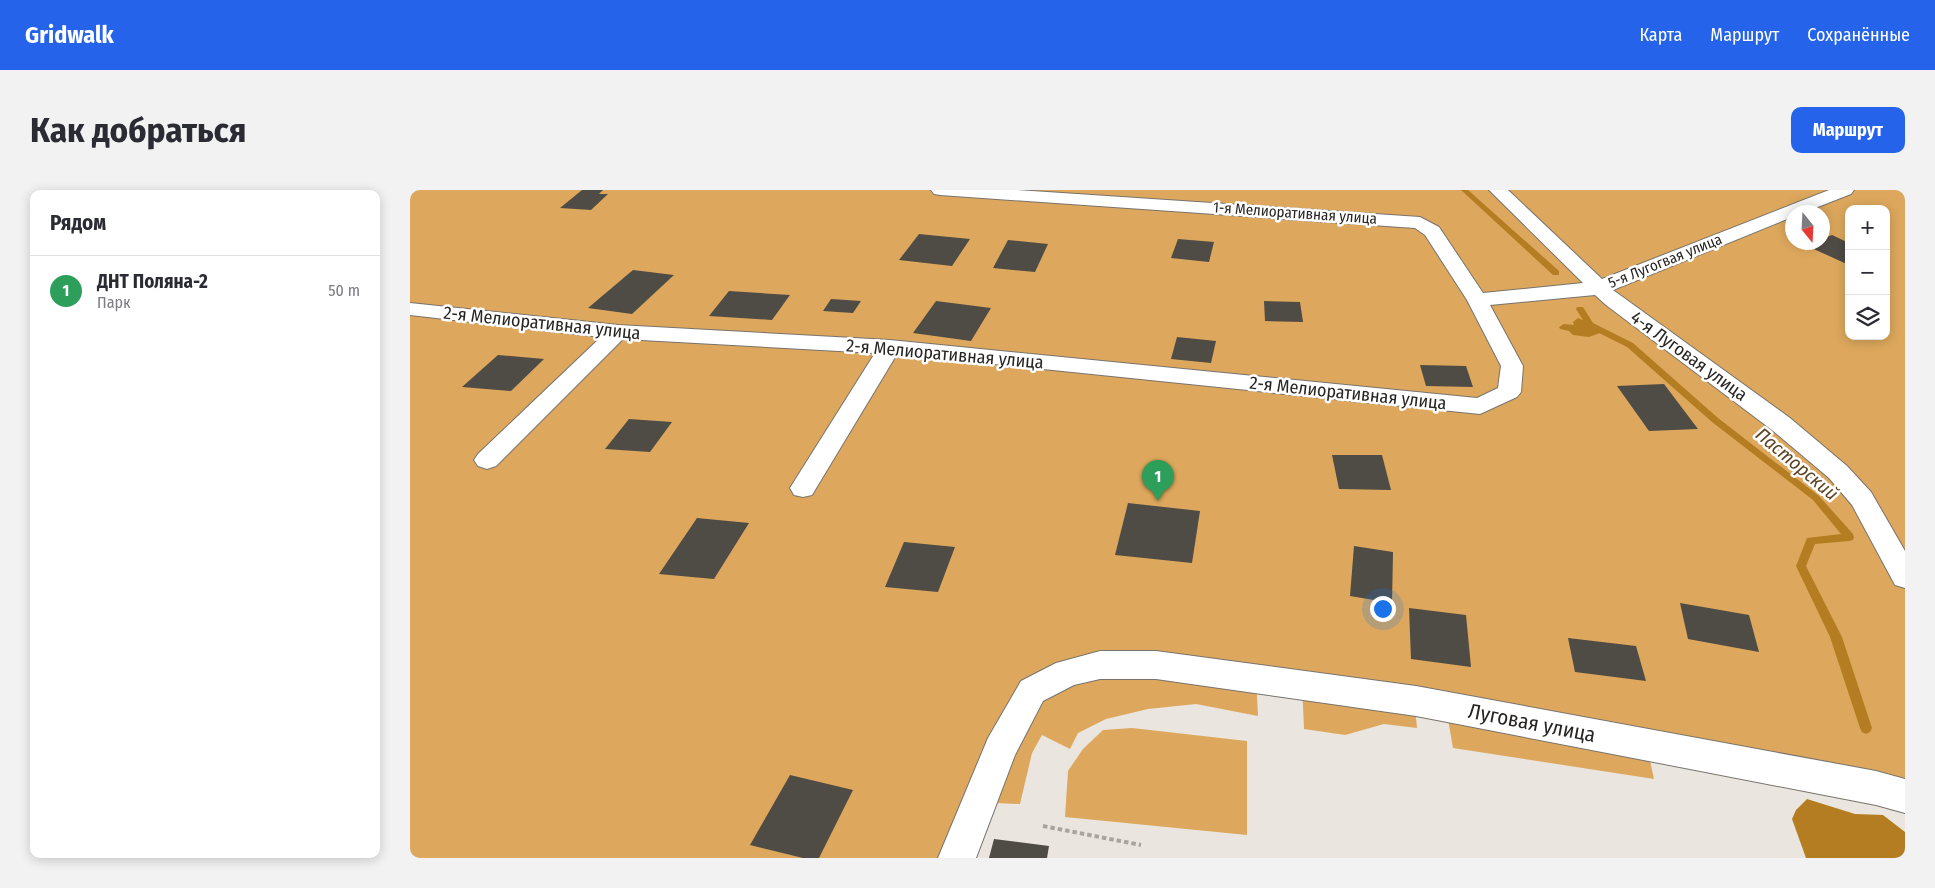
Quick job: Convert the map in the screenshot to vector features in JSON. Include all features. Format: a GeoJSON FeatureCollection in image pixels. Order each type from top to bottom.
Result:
{"type":"FeatureCollection","features":[{"type":"Feature","properties":{"kind":"street","name":"1-я Мелиоративная улица"},"geometry":{"type":"LineString","coordinates":[[940,190],[1420,223],[1432,232],[1477,300],[1512,366],[1509,392],[1480,406]]}},
{"type":"Feature","properties":{"kind":"street","name":"4-я Луговая улица"},"geometry":{"type":"LineString","coordinates":[[1498,190],[1613,301],[1781,424],[1838,472],[1862,499],[1905,577]]}},
{"type":"Feature","properties":{"kind":"street","name":"5-я Лугогвая улица"},"geometry":{"type":"LineString","coordinates":[[1477,300],[1599,288],[1845,190]]}},
{"type":"Feature","properties":{"kind":"street","name":"2-я Мелиоративная улица"},"geometry":{"type":"LineString","coordinates":[[410,309],[618,332],[890,347],[1480,406]]}},
{"type":"Feature","properties":{"kind":"street"},"geometry":{"type":"LineString","coordinates":[[487,460],[618,332]]}},
{"type":"Feature","properties":{"kind":"street"},"geometry":{"type":"LineString","coordinates":[[802,488],[890,347]]}},
{"type":"Feature","properties":{"kind":"street","name":"Луговая улица"},"geometry":{"type":"LineString","coordinates":[[957,858],[1000,749],[1032,691],[1067,673],[1097,665],[1156,665],[1433,704],[1905,796]]}},
{"type":"Feature","properties":{"kind":"path"},"geometry":{"type":"LineString","coordinates":[[1043,826],[1141,845]]}},
{"type":"Feature","properties":{"kind":"shaded area"},"geometry":{"type":"Polygon","coordinates":[[[410,190],[1905,190],[1905,796],[1646,742],[1654,779],[1453,748],[1445,702],[1414,697],[1417,728],[1384,724],[1345,735],[1304,729],[1302,683],[1256,677],[1258,716],[1196,704],[1148,709],[1106,719],[1078,733],[1070,749],[1042,735],[1032,753],[1020,804],[974,802],[956,858],[410,858],[410,190]]]}},
{"type":"Feature","properties":{"kind":"shaded area"},"geometry":{"type":"Polygon","coordinates":[[[1578,318],[1600,328],[1600,333],[1589,337],[1573,335],[1569,331],[1560,329],[1559,327],[1564,324],[1574,325],[1573,322],[1578,318]]]}},
{"type":"Feature","properties":{"kind":"shaded area"},"geometry":{"type":"Polygon","coordinates":[[[1132,728],[1247,741],[1247,835],[1065,817],[1068,771],[1083,749],[1103,730],[1132,728]]]}},
{"type":"Feature","properties":{"kind":"shaded area"},"geometry":{"type":"Polygon","coordinates":[[[1807,799],[1855,814],[1883,815],[1905,832],[1905,858],[1806,858],[1792,819],[1796,810],[1807,799]]]}},
{"type":"Feature","properties":{"kind":"building"},"geometry":{"type":"Polygon","coordinates":[[[582,190],[603,190],[599,194],[608,194],[591,210],[560,208],[582,190]]]}},
{"type":"Feature","properties":{"kind":"building"},"geometry":{"type":"Polygon","coordinates":[[[919,234],[970,239],[952,266],[899,260],[919,234]]]}},
{"type":"Feature","properties":{"kind":"building"},"geometry":{"type":"Polygon","coordinates":[[[1830,236],[1845,241],[1845,263],[1816,250],[1830,250],[1830,236]]]}},
{"type":"Feature","properties":{"kind":"building"},"geometry":{"type":"Polygon","coordinates":[[[1178,239],[1214,242],[1209,262],[1171,258],[1178,239]]]}},
{"type":"Feature","properties":{"kind":"building"},"geometry":{"type":"Polygon","coordinates":[[[1008,240],[1048,244],[1035,272],[993,268],[1008,240]]]}},
{"type":"Feature","properties":{"kind":"building"},"geometry":{"type":"Polygon","coordinates":[[[633,270],[674,275],[632,314],[588,308],[633,270]]]}},
{"type":"Feature","properties":{"kind":"building"},"geometry":{"type":"Polygon","coordinates":[[[729,291],[790,295],[772,320],[709,316],[729,291]]]}},
{"type":"Feature","properties":{"kind":"building"},"geometry":{"type":"Polygon","coordinates":[[[831,299],[861,301],[853,313],[823,311],[831,299]]]}},
{"type":"Feature","properties":{"kind":"building"},"geometry":{"type":"Polygon","coordinates":[[[936,301],[991,308],[971,341],[913,333],[936,301]]]}},
{"type":"Feature","properties":{"kind":"building"},"geometry":{"type":"Polygon","coordinates":[[[1264,301],[1300,302],[1303,322],[1265,321],[1264,301]]]}},
{"type":"Feature","properties":{"kind":"building"},"geometry":{"type":"Polygon","coordinates":[[[1177,337],[1216,341],[1211,363],[1171,359],[1177,337]]]}},
{"type":"Feature","properties":{"kind":"building"},"geometry":{"type":"Polygon","coordinates":[[[498,355],[544,359],[511,391],[462,387],[498,355]]]}},
{"type":"Feature","properties":{"kind":"building"},"geometry":{"type":"Polygon","coordinates":[[[1420,365],[1466,366],[1473,387],[1426,386],[1420,365]]]}},
{"type":"Feature","properties":{"kind":"building"},"geometry":{"type":"Polygon","coordinates":[[[1664,384],[1698,429],[1649,431],[1617,386],[1664,384]]]}},
{"type":"Feature","properties":{"kind":"building"},"geometry":{"type":"Polygon","coordinates":[[[629,419],[672,422],[650,452],[605,449],[629,419]]]}},
{"type":"Feature","properties":{"kind":"building"},"geometry":{"type":"Polygon","coordinates":[[[1332,455],[1382,455],[1391,490],[1339,489],[1332,455]]]}},
{"type":"Feature","properties":{"kind":"building"},"geometry":{"type":"Polygon","coordinates":[[[1128,503],[1200,511],[1192,563],[1115,555],[1128,503]]]}},
{"type":"Feature","properties":{"kind":"building"},"geometry":{"type":"Polygon","coordinates":[[[697,518],[749,523],[714,579],[659,574],[697,518]]]}},
{"type":"Feature","properties":{"kind":"building"},"geometry":{"type":"Polygon","coordinates":[[[904,542],[955,547],[938,592],[885,587],[904,542]]]}},
{"type":"Feature","properties":{"kind":"building"},"geometry":{"type":"Polygon","coordinates":[[[1354,546],[1393,552],[1392,603],[1350,596],[1354,546]]]}},
{"type":"Feature","properties":{"kind":"building"},"geometry":{"type":"Polygon","coordinates":[[[1680,603],[1749,615],[1759,652],[1688,639],[1680,603]]]}},
{"type":"Feature","properties":{"kind":"building"},"geometry":{"type":"Polygon","coordinates":[[[1409,608],[1466,615],[1471,667],[1411,659],[1409,608]]]}},
{"type":"Feature","properties":{"kind":"building"},"geometry":{"type":"Polygon","coordinates":[[[1568,638],[1636,646],[1646,681],[1575,672],[1568,638]]]}},
{"type":"Feature","properties":{"kind":"building"},"geometry":{"type":"Polygon","coordinates":[[[790,775],[853,790],[819,858],[803,858],[750,845],[790,775]]]}},
{"type":"Feature","properties":{"kind":"building"},"geometry":{"type":"Polygon","coordinates":[[[994,839],[1049,846],[1047,858],[989,858],[994,839]]]}},
{"type":"Feature","properties":{"kind":"waterway","name":"Пасторский"},"geometry":{"type":"LineString","coordinates":[[1464,190],[1556,273]]}},
{"type":"Feature","properties":{"kind":"waterway","name":"Пасторский"},"geometry":{"type":"LineString","coordinates":[[1580,309],[1590,325],[1630,345],[1715,420],[1816,498],[1849,537],[1811,541],[1801,566],[1836,637],[1866,728]]}},
{"type":"Feature","properties":{"kind":"place","name":"ДНТ Поляна-2"},"geometry":{"type":"Point","coordinates":[1158,501]}}]}
